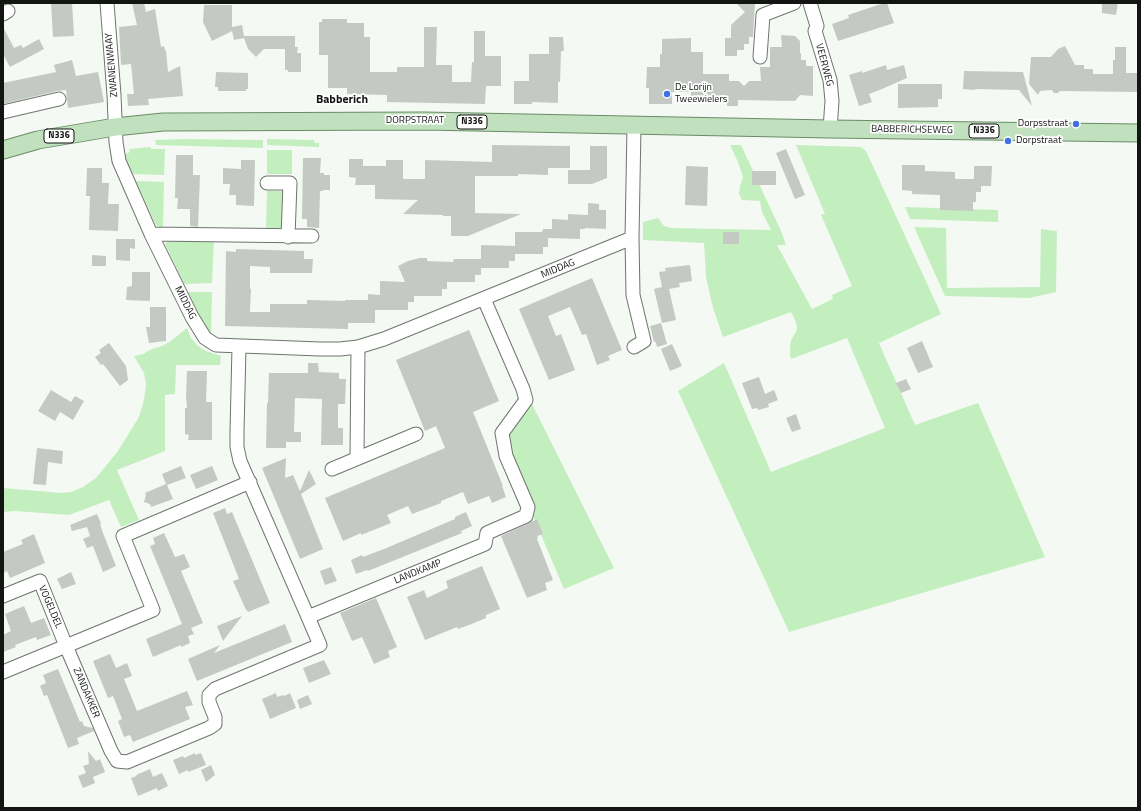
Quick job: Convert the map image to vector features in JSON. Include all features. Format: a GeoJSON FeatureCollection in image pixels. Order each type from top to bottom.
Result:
{"type":"FeatureCollection","features":[{"type":"Feature","properties":{"kind":"main road","name":"DORPSTRAAT"},"geometry":{"type":"LineString","coordinates":[[3,150],[38,140],[115,127],[163,122],[392,121],[830,129]]}},
{"type":"Feature","properties":{"kind":"main road","name":"BABBERICHSEWEG"},"geometry":{"type":"LineString","coordinates":[[830,129],[1138,133]]}},
{"type":"Feature","properties":{"kind":"street","name":"ZWANENWAAY"},"geometry":{"type":"LineString","coordinates":[[107,3],[115,127]]}},
{"type":"Feature","properties":{"kind":"street"},"geometry":{"type":"LineString","coordinates":[[760,57],[763,15],[794,3]]}},
{"type":"Feature","properties":{"kind":"street","name":"VEERWEG"},"geometry":{"type":"LineString","coordinates":[[810,3],[817,26],[815,31],[830,80],[832,101],[830,129]]}},
{"type":"Feature","properties":{"kind":"street"},"geometry":{"type":"LineString","coordinates":[[3,112],[59,99]]}},
{"type":"Feature","properties":{"kind":"street"},"geometry":{"type":"LineString","coordinates":[[634,126],[632,238],[633,295],[644,341],[634,347]]}},
{"type":"Feature","properties":{"kind":"street","name":"MIDDAG"},"geometry":{"type":"LineString","coordinates":[[115,127],[119,161],[151,234],[192,317],[205,338],[216,345],[320,349],[358,347],[384,339],[632,238]]}},
{"type":"Feature","properties":{"kind":"street"},"geometry":{"type":"LineString","coordinates":[[267,183],[290,183],[288,237]]}},
{"type":"Feature","properties":{"kind":"street"},"geometry":{"type":"LineString","coordinates":[[151,234],[288,237],[312,236]]}},
{"type":"Feature","properties":{"kind":"street","name":"LANDKAMP"},"geometry":{"type":"LineString","coordinates":[[308,617],[485,544],[487,533],[526,516],[528,507],[506,456],[502,433],[526,400],[484,299]]}},
{"type":"Feature","properties":{"kind":"street"},"geometry":{"type":"LineString","coordinates":[[239,347],[237,447],[240,461],[308,617]]}},
{"type":"Feature","properties":{"kind":"street"},"geometry":{"type":"LineString","coordinates":[[357,458],[358,347]]}},
{"type":"Feature","properties":{"kind":"street"},"geometry":{"type":"LineString","coordinates":[[332,469],[416,434]]}},
{"type":"Feature","properties":{"kind":"street"},"geometry":{"type":"LineString","coordinates":[[3,672],[153,610],[123,536],[250,482]]}},
{"type":"Feature","properties":{"kind":"street","name":"VOGELDEL"},"geometry":{"type":"LineString","coordinates":[[3,596],[40,581],[66,646]]}},
{"type":"Feature","properties":{"kind":"street","name":"ZANDAKKER"},"geometry":{"type":"LineString","coordinates":[[66,646],[111,752],[117,761],[127,762],[209,728],[215,724],[215,717],[209,702],[209,695],[215,689],[320,645],[308,617]]}},
{"type":"Feature","properties":{"kind":"green space"},"geometry":{"type":"Polygon","coordinates":[[[267,139],[314,140],[315,143],[319,143],[319,147],[267,145],[267,139]]]}},
{"type":"Feature","properties":{"kind":"green space"},"geometry":{"type":"Polygon","coordinates":[[[155,140],[263,140],[263,148],[156,145],[155,140]]]}},
{"type":"Feature","properties":{"kind":"green space"},"geometry":{"type":"Polygon","coordinates":[[[730,145],[741,145],[786,245],[777,245],[812,309],[833,299],[832,295],[852,286],[821,215],[825,214],[796,145],[861,147],[866,151],[941,314],[879,343],[915,425],[978,403],[1045,557],[789,632],[678,391],[724,363],[771,472],[885,428],[847,338],[791,359],[791,340],[797,327],[791,312],[723,337],[713,308],[706,277],[704,243],[643,240],[643,222],[658,218],[664,226],[671,228],[771,230],[762,212],[760,201],[742,200],[739,194],[743,177],[730,145]]]}},
{"type":"Feature","properties":{"kind":"green space"},"geometry":{"type":"Polygon","coordinates":[[[151,147],[151,149],[165,149],[164,175],[133,174],[127,163],[125,154],[130,152],[129,149],[151,147]]]}},
{"type":"Feature","properties":{"kind":"green space"},"geometry":{"type":"Polygon","coordinates":[[[267,150],[292,150],[292,174],[267,174],[267,150]]]}},
{"type":"Feature","properties":{"kind":"green space"},"geometry":{"type":"Polygon","coordinates":[[[136,181],[164,182],[163,229],[156,225],[136,181]]]}},
{"type":"Feature","properties":{"kind":"green space"},"geometry":{"type":"Polygon","coordinates":[[[267,191],[286,191],[283,227],[280,230],[266,231],[267,191]]]}},
{"type":"Feature","properties":{"kind":"green space"},"geometry":{"type":"Polygon","coordinates":[[[905,207],[998,210],[998,222],[910,219],[905,207]]]}},
{"type":"Feature","properties":{"kind":"green space"},"geometry":{"type":"Polygon","coordinates":[[[914,227],[946,228],[947,288],[1040,287],[1041,229],[1057,231],[1056,292],[1029,298],[945,296],[914,227]]]}},
{"type":"Feature","properties":{"kind":"green space"},"geometry":{"type":"Polygon","coordinates":[[[170,238],[214,240],[212,283],[184,284],[165,244],[170,238]]]}},
{"type":"Feature","properties":{"kind":"green space"},"geometry":{"type":"Polygon","coordinates":[[[187,292],[212,292],[211,336],[206,332],[187,292]]]}},
{"type":"Feature","properties":{"kind":"green space"},"geometry":{"type":"Polygon","coordinates":[[[187,328],[191,338],[198,346],[206,351],[221,356],[220,365],[176,365],[175,394],[165,395],[165,451],[117,470],[139,520],[121,527],[109,500],[69,515],[15,511],[3,512],[3,488],[61,493],[71,492],[83,487],[96,478],[118,451],[139,417],[144,400],[146,384],[144,373],[134,356],[144,354],[152,349],[162,346],[171,341],[187,328]]]}},
{"type":"Feature","properties":{"kind":"green space"},"geometry":{"type":"Polygon","coordinates":[[[530,400],[614,568],[564,589],[533,516],[535,512],[534,504],[511,458],[509,434],[530,400]]]}},
{"type":"Feature","properties":{"kind":"building"},"geometry":{"type":"Polygon","coordinates":[[[51,3],[72,3],[74,36],[53,37],[51,3]]]}},
{"type":"Feature","properties":{"kind":"building"},"geometry":{"type":"Polygon","coordinates":[[[132,3],[144,3],[146,12],[155,9],[161,47],[164,46],[166,51],[168,72],[180,66],[183,96],[148,99],[149,105],[128,106],[127,94],[134,94],[131,64],[121,65],[119,27],[137,25],[132,3]]]}},
{"type":"Feature","properties":{"kind":"building"},"geometry":{"type":"Polygon","coordinates":[[[736,3],[755,3],[753,37],[749,37],[749,44],[744,44],[744,50],[737,50],[737,56],[725,56],[725,38],[731,38],[731,25],[745,12],[736,3]]]}},
{"type":"Feature","properties":{"kind":"building"},"geometry":{"type":"Polygon","coordinates":[[[887,3],[894,23],[838,41],[832,24],[849,18],[848,15],[887,3]]]}},
{"type":"Feature","properties":{"kind":"building"},"geometry":{"type":"Polygon","coordinates":[[[1102,3],[1118,3],[1116,15],[1102,13],[1102,3]]]}},
{"type":"Feature","properties":{"kind":"building"},"geometry":{"type":"Polygon","coordinates":[[[204,5],[232,5],[232,27],[242,25],[244,36],[295,36],[295,47],[298,47],[297,53],[301,53],[301,72],[288,72],[288,70],[285,70],[285,49],[264,49],[256,57],[248,49],[244,38],[234,40],[232,31],[212,41],[203,22],[204,5]]]}},
{"type":"Feature","properties":{"kind":"building"},"geometry":{"type":"Polygon","coordinates":[[[322,19],[347,19],[347,23],[364,23],[364,37],[370,37],[370,72],[397,72],[397,67],[424,67],[424,27],[437,27],[436,65],[452,65],[452,82],[471,82],[472,62],[474,62],[474,31],[485,31],[485,56],[501,56],[501,86],[486,86],[485,104],[387,102],[387,95],[347,94],[347,88],[328,88],[328,55],[319,55],[319,22],[322,22],[322,19]]]}},
{"type":"Feature","properties":{"kind":"building"},"geometry":{"type":"Polygon","coordinates":[[[3,27],[14,48],[21,45],[23,48],[39,39],[44,49],[10,67],[3,54],[3,27]]]}},
{"type":"Feature","properties":{"kind":"building"},"geometry":{"type":"Polygon","coordinates":[[[781,35],[795,36],[800,41],[801,60],[806,60],[806,66],[813,66],[813,96],[800,95],[795,101],[738,100],[738,106],[727,106],[727,98],[691,99],[691,92],[672,92],[672,104],[649,104],[649,88],[646,88],[647,67],[660,67],[662,39],[691,38],[691,52],[703,52],[703,74],[729,74],[729,81],[739,81],[744,86],[749,81],[761,81],[760,67],[770,67],[770,47],[782,47],[781,35]]]}},
{"type":"Feature","properties":{"kind":"building"},"geometry":{"type":"Polygon","coordinates":[[[549,37],[563,37],[564,51],[561,51],[560,82],[558,82],[558,103],[532,102],[532,104],[514,104],[514,81],[529,81],[529,54],[549,54],[549,37]]]}},
{"type":"Feature","properties":{"kind":"building"},"geometry":{"type":"Polygon","coordinates":[[[1065,46],[1075,65],[1084,65],[1084,69],[1093,69],[1093,74],[1113,74],[1115,47],[1126,47],[1126,73],[1138,73],[1138,92],[1060,91],[1058,93],[1054,93],[1052,90],[1040,91],[1038,95],[1029,84],[1031,57],[1051,57],[1058,49],[1065,46]]]}},
{"type":"Feature","properties":{"kind":"building"},"geometry":{"type":"Polygon","coordinates":[[[72,60],[76,76],[98,72],[104,102],[68,108],[66,90],[3,104],[3,83],[56,72],[54,65],[72,60]]]}},
{"type":"Feature","properties":{"kind":"building"},"geometry":{"type":"Polygon","coordinates":[[[886,65],[887,70],[904,65],[907,78],[869,94],[872,102],[859,106],[849,75],[862,71],[862,73],[886,65]]]}},
{"type":"Feature","properties":{"kind":"building"},"geometry":{"type":"Polygon","coordinates":[[[964,71],[1023,72],[1032,106],[1019,90],[963,89],[964,71]]]}},
{"type":"Feature","properties":{"kind":"building"},"geometry":{"type":"Polygon","coordinates":[[[216,72],[248,73],[248,89],[246,89],[246,91],[218,91],[218,87],[215,87],[216,72]]]}},
{"type":"Feature","properties":{"kind":"building"},"geometry":{"type":"Polygon","coordinates":[[[898,84],[942,84],[942,99],[938,99],[938,107],[898,108],[898,84]]]}},
{"type":"Feature","properties":{"kind":"building"},"geometry":{"type":"Polygon","coordinates":[[[492,145],[570,146],[570,168],[548,168],[548,175],[518,174],[518,176],[475,176],[475,213],[521,214],[468,236],[451,236],[451,216],[403,214],[418,200],[375,199],[375,185],[355,185],[356,178],[349,177],[349,159],[363,159],[363,166],[386,166],[386,160],[403,160],[403,179],[425,179],[425,160],[492,162],[492,145]]]}},
{"type":"Feature","properties":{"kind":"building"},"geometry":{"type":"Polygon","coordinates":[[[590,146],[607,146],[607,178],[592,184],[568,184],[568,170],[590,170],[590,146]]]}},
{"type":"Feature","properties":{"kind":"building"},"geometry":{"type":"Polygon","coordinates":[[[786,149],[805,195],[795,199],[776,153],[786,149]]]}},
{"type":"Feature","properties":{"kind":"building"},"geometry":{"type":"Polygon","coordinates":[[[176,155],[193,155],[193,175],[200,175],[198,227],[190,226],[190,209],[177,209],[178,198],[175,198],[176,155]]]}},
{"type":"Feature","properties":{"kind":"building"},"geometry":{"type":"Polygon","coordinates":[[[303,158],[321,158],[320,173],[330,175],[330,190],[320,191],[319,228],[307,227],[307,219],[302,219],[303,158]]]}},
{"type":"Feature","properties":{"kind":"building"},"geometry":{"type":"Polygon","coordinates":[[[241,160],[255,160],[254,206],[236,205],[236,195],[229,195],[230,184],[223,184],[223,168],[241,169],[241,160]]]}},
{"type":"Feature","properties":{"kind":"building"},"geometry":{"type":"Polygon","coordinates":[[[902,165],[925,165],[925,171],[955,172],[955,179],[974,179],[974,166],[992,166],[991,186],[981,186],[981,192],[976,192],[976,202],[973,202],[973,211],[940,210],[940,195],[912,194],[912,191],[902,190],[902,165]]]}},
{"type":"Feature","properties":{"kind":"building"},"geometry":{"type":"Polygon","coordinates":[[[686,166],[708,167],[707,206],[685,205],[686,166]]]}},
{"type":"Feature","properties":{"kind":"building"},"geometry":{"type":"Polygon","coordinates":[[[87,168],[102,168],[102,183],[109,183],[108,204],[119,204],[118,231],[89,230],[90,196],[86,196],[87,168]]]}},
{"type":"Feature","properties":{"kind":"building"},"geometry":{"type":"Polygon","coordinates":[[[752,171],[776,171],[776,185],[752,185],[752,171]]]}},
{"type":"Feature","properties":{"kind":"building"},"geometry":{"type":"Polygon","coordinates":[[[588,203],[599,204],[599,210],[606,210],[606,229],[580,229],[580,239],[548,238],[548,247],[543,247],[543,254],[515,254],[515,232],[542,232],[543,229],[552,229],[552,219],[568,220],[568,214],[588,215],[588,203]]]}},
{"type":"Feature","properties":{"kind":"building"},"geometry":{"type":"Polygon","coordinates":[[[723,232],[739,232],[739,244],[723,244],[723,232]]]}},
{"type":"Feature","properties":{"kind":"building"},"geometry":{"type":"Polygon","coordinates":[[[116,239],[135,239],[135,249],[130,248],[130,261],[116,260],[116,239]]]}},
{"type":"Feature","properties":{"kind":"building"},"geometry":{"type":"Polygon","coordinates":[[[481,245],[515,246],[515,261],[509,261],[509,268],[481,268],[481,245]]]}},
{"type":"Feature","properties":{"kind":"building"},"geometry":{"type":"Polygon","coordinates":[[[236,249],[304,251],[304,259],[313,259],[312,273],[270,273],[270,267],[250,266],[250,312],[270,312],[270,304],[307,304],[307,300],[368,300],[368,294],[380,295],[380,281],[405,282],[398,266],[408,261],[420,258],[427,258],[427,261],[453,262],[454,259],[481,259],[481,275],[475,275],[475,282],[447,282],[447,289],[442,289],[442,296],[414,296],[414,302],[408,302],[408,310],[375,310],[375,323],[348,323],[348,329],[225,326],[226,251],[236,252],[236,249]]]}},
{"type":"Feature","properties":{"kind":"building"},"geometry":{"type":"Polygon","coordinates":[[[92,255],[106,256],[106,266],[92,266],[92,255]]]}},
{"type":"Feature","properties":{"kind":"building"},"geometry":{"type":"Polygon","coordinates":[[[690,265],[692,281],[679,283],[680,287],[669,289],[676,320],[662,323],[654,289],[662,287],[659,272],[666,271],[665,268],[690,265]]]}},
{"type":"Feature","properties":{"kind":"building"},"geometry":{"type":"Polygon","coordinates":[[[132,272],[150,272],[150,301],[126,300],[127,287],[132,286],[132,272]]]}},
{"type":"Feature","properties":{"kind":"building"},"geometry":{"type":"Polygon","coordinates":[[[592,278],[622,350],[608,356],[610,360],[597,365],[586,334],[582,335],[570,307],[548,316],[556,336],[561,334],[575,370],[549,380],[519,309],[592,278]]]}},
{"type":"Feature","properties":{"kind":"building"},"geometry":{"type":"Polygon","coordinates":[[[150,307],[166,307],[166,341],[149,343],[146,327],[150,327],[150,307]]]}},
{"type":"Feature","properties":{"kind":"building"},"geometry":{"type":"Polygon","coordinates":[[[661,323],[667,344],[657,347],[656,342],[654,342],[650,326],[661,323]]]}},
{"type":"Feature","properties":{"kind":"building"},"geometry":{"type":"Polygon","coordinates":[[[469,330],[499,401],[473,412],[506,497],[492,503],[489,496],[468,504],[463,492],[441,501],[441,503],[412,514],[408,506],[387,515],[391,523],[343,541],[325,498],[445,448],[436,426],[425,431],[396,360],[469,330]]]}},
{"type":"Feature","properties":{"kind":"building"},"geometry":{"type":"Polygon","coordinates":[[[922,341],[933,367],[918,373],[907,348],[922,341]]]}},
{"type":"Feature","properties":{"kind":"building"},"geometry":{"type":"Polygon","coordinates":[[[109,343],[126,366],[128,380],[120,386],[103,364],[101,365],[95,357],[101,353],[99,350],[109,343]]]}},
{"type":"Feature","properties":{"kind":"building"},"geometry":{"type":"Polygon","coordinates":[[[672,344],[682,366],[670,371],[661,349],[672,344]]]}},
{"type":"Feature","properties":{"kind":"building"},"geometry":{"type":"Polygon","coordinates":[[[308,363],[318,363],[319,372],[339,373],[339,379],[346,379],[345,404],[338,404],[338,428],[343,428],[343,445],[321,445],[322,399],[295,398],[294,432],[301,432],[301,442],[286,442],[286,448],[266,448],[269,373],[308,373],[308,363]]]}},
{"type":"Feature","properties":{"kind":"building"},"geometry":{"type":"Polygon","coordinates":[[[187,371],[207,371],[206,402],[212,402],[212,440],[188,440],[189,435],[185,434],[187,371]]]}},
{"type":"Feature","properties":{"kind":"building"},"geometry":{"type":"Polygon","coordinates":[[[759,377],[765,394],[774,390],[778,400],[768,404],[769,407],[758,410],[757,408],[752,409],[742,383],[759,377]]]}},
{"type":"Feature","properties":{"kind":"building"},"geometry":{"type":"Polygon","coordinates":[[[906,379],[911,389],[901,393],[896,383],[906,379]]]}},
{"type":"Feature","properties":{"kind":"building"},"geometry":{"type":"Polygon","coordinates":[[[51,390],[71,402],[75,396],[84,401],[73,420],[60,412],[55,421],[38,411],[51,390]]]}},
{"type":"Feature","properties":{"kind":"building"},"geometry":{"type":"Polygon","coordinates":[[[796,414],[801,429],[792,432],[786,418],[796,414]]]}},
{"type":"Feature","properties":{"kind":"building"},"geometry":{"type":"Polygon","coordinates":[[[37,448],[63,451],[62,464],[48,462],[46,485],[33,484],[37,448]]]}},
{"type":"Feature","properties":{"kind":"building"},"geometry":{"type":"Polygon","coordinates":[[[286,458],[285,478],[293,475],[300,491],[309,470],[316,484],[301,494],[323,549],[300,559],[262,468],[286,458]]]}},
{"type":"Feature","properties":{"kind":"building"},"geometry":{"type":"Polygon","coordinates":[[[181,466],[186,478],[167,485],[173,499],[151,507],[150,504],[144,502],[146,495],[145,493],[166,484],[162,474],[181,466]]]}},
{"type":"Feature","properties":{"kind":"building"},"geometry":{"type":"Polygon","coordinates":[[[212,466],[218,480],[196,489],[190,475],[212,466]]]}},
{"type":"Feature","properties":{"kind":"building"},"geometry":{"type":"Polygon","coordinates":[[[225,508],[227,514],[232,512],[270,603],[248,612],[233,581],[239,579],[213,513],[225,508]]]}},
{"type":"Feature","properties":{"kind":"building"},"geometry":{"type":"Polygon","coordinates":[[[466,512],[472,526],[461,531],[462,533],[368,571],[367,570],[356,574],[351,560],[362,555],[363,557],[384,549],[455,519],[455,517],[466,512]]]}},
{"type":"Feature","properties":{"kind":"building"},"geometry":{"type":"Polygon","coordinates":[[[97,514],[116,566],[103,572],[93,546],[87,548],[83,539],[90,536],[87,527],[72,531],[70,525],[97,514]]]}},
{"type":"Feature","properties":{"kind":"building"},"geometry":{"type":"Polygon","coordinates":[[[537,519],[543,534],[537,536],[537,539],[553,580],[545,583],[547,590],[527,598],[501,536],[537,519]]]}},
{"type":"Feature","properties":{"kind":"building"},"geometry":{"type":"Polygon","coordinates":[[[164,533],[175,557],[184,554],[190,567],[181,571],[203,623],[191,628],[194,634],[188,636],[190,643],[181,647],[181,645],[153,657],[146,639],[182,624],[150,546],[155,544],[153,538],[164,533]]]}},
{"type":"Feature","properties":{"kind":"building"},"geometry":{"type":"Polygon","coordinates":[[[34,534],[45,563],[10,578],[7,571],[3,573],[3,552],[23,544],[21,540],[34,534]]]}},
{"type":"Feature","properties":{"kind":"building"},"geometry":{"type":"Polygon","coordinates":[[[482,566],[500,609],[486,615],[486,618],[458,629],[457,627],[425,640],[407,597],[424,590],[427,598],[448,588],[446,581],[482,566]]]}},
{"type":"Feature","properties":{"kind":"building"},"geometry":{"type":"Polygon","coordinates":[[[331,567],[337,581],[325,585],[320,571],[331,567]]]}},
{"type":"Feature","properties":{"kind":"building"},"geometry":{"type":"Polygon","coordinates":[[[71,572],[76,584],[62,589],[57,579],[71,572]]]}},
{"type":"Feature","properties":{"kind":"building"},"geometry":{"type":"Polygon","coordinates":[[[376,598],[397,647],[388,651],[390,657],[374,664],[362,637],[352,641],[340,613],[376,598]]]}},
{"type":"Feature","properties":{"kind":"building"},"geometry":{"type":"Polygon","coordinates":[[[24,606],[31,623],[44,618],[51,635],[37,640],[36,637],[15,645],[16,647],[3,652],[3,635],[11,631],[5,614],[24,606]]]}},
{"type":"Feature","properties":{"kind":"building"},"geometry":{"type":"Polygon","coordinates":[[[242,616],[223,641],[217,626],[242,616]]]}},
{"type":"Feature","properties":{"kind":"building"},"geometry":{"type":"Polygon","coordinates":[[[285,624],[292,642],[197,681],[188,659],[220,645],[214,653],[285,624]]]}},
{"type":"Feature","properties":{"kind":"building"},"geometry":{"type":"Polygon","coordinates":[[[110,654],[116,668],[127,663],[132,676],[124,679],[137,711],[187,691],[193,705],[185,707],[190,719],[133,742],[130,735],[124,737],[118,721],[122,719],[113,696],[108,698],[93,661],[110,654]]]}},
{"type":"Feature","properties":{"kind":"building"},"geometry":{"type":"Polygon","coordinates":[[[324,660],[331,674],[309,683],[303,668],[324,660]]]}},
{"type":"Feature","properties":{"kind":"building"},"geometry":{"type":"Polygon","coordinates":[[[58,669],[80,722],[82,721],[84,726],[93,728],[94,731],[77,738],[79,744],[68,748],[47,695],[44,696],[40,686],[46,683],[43,675],[58,669]]]}},
{"type":"Feature","properties":{"kind":"building"},"geometry":{"type":"Polygon","coordinates":[[[276,693],[277,697],[290,693],[296,708],[270,719],[262,699],[276,693]]]}},
{"type":"Feature","properties":{"kind":"building"},"geometry":{"type":"Polygon","coordinates":[[[308,695],[312,704],[300,709],[297,700],[308,695]]]}},
{"type":"Feature","properties":{"kind":"building"},"geometry":{"type":"Polygon","coordinates":[[[88,751],[96,761],[100,759],[105,772],[93,777],[95,783],[83,788],[78,776],[86,773],[83,766],[89,764],[88,751]]]}},
{"type":"Feature","properties":{"kind":"building"},"geometry":{"type":"Polygon","coordinates":[[[195,753],[195,755],[201,753],[206,765],[179,774],[173,760],[183,756],[184,758],[195,753]]]}},
{"type":"Feature","properties":{"kind":"building"},"geometry":{"type":"Polygon","coordinates":[[[211,765],[215,775],[206,782],[201,770],[211,765]]]}},
{"type":"Feature","properties":{"kind":"building"},"geometry":{"type":"Polygon","coordinates":[[[150,769],[153,777],[162,773],[168,786],[158,791],[157,788],[138,796],[131,778],[150,769]]]}},
{"type":"Feature","properties":{"kind":"place","name":"De Lorijn Tweewielers"},"geometry":{"type":"Point","coordinates":[667,94]}},
{"type":"Feature","properties":{"kind":"place","name":"Dorpsstraat"},"geometry":{"type":"Point","coordinates":[1076,124]}},
{"type":"Feature","properties":{"kind":"place","name":"Dorpstraat"},"geometry":{"type":"Point","coordinates":[1008,141]}},
{"type":"Feature","properties":{"kind":"district","name":"Babberich"},"geometry":{"type":"Point","coordinates":[342,100]}}]}
